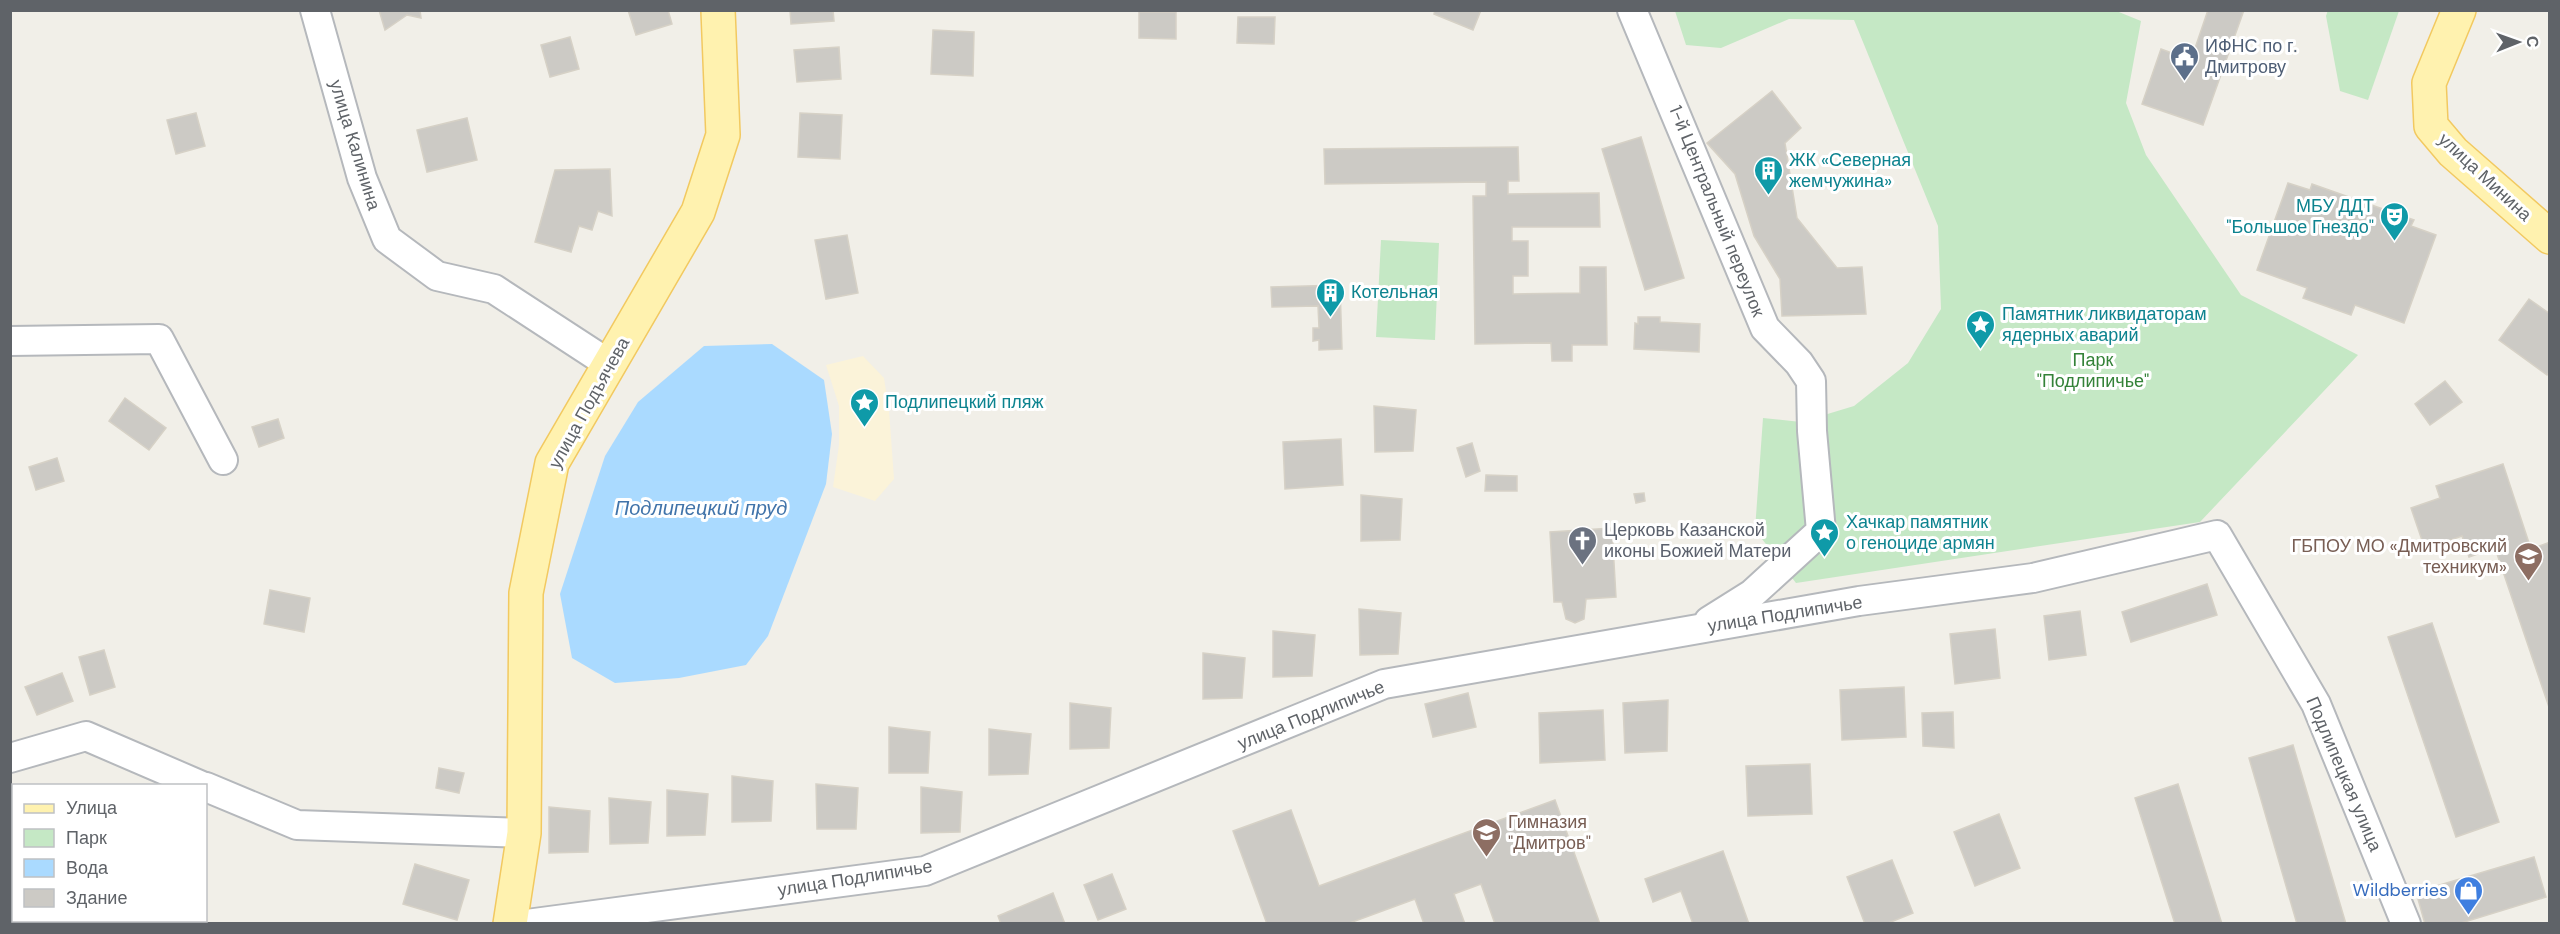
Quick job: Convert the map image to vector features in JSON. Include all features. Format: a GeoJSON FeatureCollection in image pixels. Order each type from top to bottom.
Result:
{"type":"FeatureCollection","features":[{"type":"Feature","properties":{"kind":"main road","name":"улица Подъячева"},"geometry":{"type":"LineString","coordinates":[[510,924],[524,833],[526,593],[552,463],[698,212],[723,135],[718,10]]}},
{"type":"Feature","properties":{"kind":"main road","name":"улица Минина"},"geometry":{"type":"LineString","coordinates":[[2459,10],[2429,83],[2430,126],[2453,152],[2550,237]]}},
{"type":"Feature","properties":{"kind":"street","name":"улица Калинина"},"geometry":{"type":"LineString","coordinates":[[315,10],[362,178],[387,238],[437,276],[494,289],[609,364]]}},
{"type":"Feature","properties":{"kind":"street","name":"1-й Центральный переулок"},"geometry":{"type":"LineString","coordinates":[[1632,10],[1765,328],[1799,363],[1811,381],[1812,431],[1821,531],[1752,594],[1697,629]]}},
{"type":"Feature","properties":{"kind":"street"},"geometry":{"type":"LineString","coordinates":[[10,341],[159,339],[224,460]]}},
{"type":"Feature","properties":{"kind":"street","name":"улица Подлипичье"},"geometry":{"type":"LineString","coordinates":[[527,924],[925,872],[1384,684],[1859,601],[2033,578],[2217,536]]}},
{"type":"Feature","properties":{"kind":"street","name":"Подлипецкая улица"},"geometry":{"type":"LineString","coordinates":[[2217,536],[2316,704],[2406,924]]}},
{"type":"Feature","properties":{"kind":"street"},"geometry":{"type":"LineString","coordinates":[[10,758],[86,736],[199,784]]}},
{"type":"Feature","properties":{"kind":"street"},"geometry":{"type":"LineString","coordinates":[[207,787],[297,825],[524,833]]}},
{"type":"Feature","properties":{"kind":"green space","name":"Парк \"Подлипичье\""},"geometry":{"type":"Polygon","coordinates":[[[2114,10],[2141,21],[2126,103],[2146,155],[2241,295],[2358,355],[2200,522],[1796,583],[1755,530],[1763,418],[1801,422],[1854,406],[1908,363],[1941,309],[1938,226],[1854,20],[1789,19],[1721,48],[1686,45],[1675,11],[2114,10]]]}},
{"type":"Feature","properties":{"kind":"green space"},"geometry":{"type":"Polygon","coordinates":[[[2328,10],[2399,11],[2368,100],[2340,91],[2326,16],[2328,10]]]}},
{"type":"Feature","properties":{"kind":"green space"},"geometry":{"type":"Polygon","coordinates":[[[1381,240],[1439,243],[1435,340],[1376,337],[1381,240]]]}},
{"type":"Feature","properties":{"kind":"sand","name":"Подлипецкий пляж"},"geometry":{"type":"Polygon","coordinates":[[[863,356],[884,378],[889,410],[894,479],[875,501],[833,487],[839,445],[839,406],[826,365],[863,356]]]}},
{"type":"Feature","properties":{"kind":"water","name":"Подлипецкий пруд"},"geometry":{"type":"Polygon","coordinates":[[[772,344],[824,380],[832,434],[826,484],[768,636],[746,665],[679,678],[615,683],[572,658],[560,594],[605,456],[638,402],[704,346],[772,344]]]}},
{"type":"Feature","properties":{"kind":"building"},"geometry":{"type":"Polygon","coordinates":[[[379,10],[420,10],[421,18],[407,15],[385,30],[379,10]]]}},
{"type":"Feature","properties":{"kind":"building"},"geometry":{"type":"Polygon","coordinates":[[[628,10],[668,10],[672,24],[636,35],[628,10]]]}},
{"type":"Feature","properties":{"kind":"building"},"geometry":{"type":"Polygon","coordinates":[[[790,10],[833,10],[834,21],[791,24],[790,10]]]}},
{"type":"Feature","properties":{"kind":"building"},"geometry":{"type":"Polygon","coordinates":[[[1435,10],[1481,10],[1473,30],[1434,14],[1435,10]]]}},
{"type":"Feature","properties":{"kind":"building","name":"ИФНС по г. Дмитрову"},"geometry":{"type":"Polygon","coordinates":[[[2208,10],[2244,10],[2203,125],[2142,104],[2161,49],[2191,60],[2208,10]]]}},
{"type":"Feature","properties":{"kind":"building"},"geometry":{"type":"Polygon","coordinates":[[[1139,12],[1176,12],[1176,39],[1139,38],[1139,12]]]}},
{"type":"Feature","properties":{"kind":"building"},"geometry":{"type":"Polygon","coordinates":[[[1238,17],[1275,17],[1274,44],[1237,43],[1238,17]]]}},
{"type":"Feature","properties":{"kind":"building"},"geometry":{"type":"Polygon","coordinates":[[[933,30],[974,32],[973,76],[931,74],[933,30]]]}},
{"type":"Feature","properties":{"kind":"building"},"geometry":{"type":"Polygon","coordinates":[[[570,37],[579,69],[550,77],[541,45],[570,37]]]}},
{"type":"Feature","properties":{"kind":"building"},"geometry":{"type":"Polygon","coordinates":[[[839,47],[841,79],[797,82],[794,50],[839,47]]]}},
{"type":"Feature","properties":{"kind":"building","name":"ЖК «Северная жемчужина»"},"geometry":{"type":"Polygon","coordinates":[[[1772,91],[1801,128],[1785,143],[1797,218],[1837,268],[1862,267],[1866,314],[1782,316],[1780,279],[1754,236],[1735,174],[1707,143],[1772,91]]]}},
{"type":"Feature","properties":{"kind":"building"},"geometry":{"type":"Polygon","coordinates":[[[196,113],[205,146],[176,154],[167,120],[196,113]]]}},
{"type":"Feature","properties":{"kind":"building"},"geometry":{"type":"Polygon","coordinates":[[[800,113],[842,115],[840,159],[798,157],[800,113]]]}},
{"type":"Feature","properties":{"kind":"building"},"geometry":{"type":"Polygon","coordinates":[[[467,118],[477,160],[427,172],[417,130],[467,118]]]}},
{"type":"Feature","properties":{"kind":"building"},"geometry":{"type":"Polygon","coordinates":[[[1641,137],[1684,278],[1645,290],[1602,149],[1641,137]]]}},
{"type":"Feature","properties":{"kind":"building"},"geometry":{"type":"Polygon","coordinates":[[[1518,147],[1519,181],[1508,181],[1508,194],[1599,193],[1600,227],[1512,227],[1512,241],[1528,241],[1528,276],[1513,276],[1513,294],[1580,293],[1580,267],[1606,267],[1607,345],[1572,345],[1572,361],[1552,361],[1551,343],[1475,344],[1473,196],[1486,196],[1486,182],[1325,184],[1324,149],[1518,147]]]}},
{"type":"Feature","properties":{"kind":"building"},"geometry":{"type":"Polygon","coordinates":[[[610,169],[612,216],[598,211],[592,230],[579,226],[571,252],[535,242],[555,170],[610,169]]]}},
{"type":"Feature","properties":{"kind":"building"},"geometry":{"type":"Polygon","coordinates":[[[2288,183],[2310,190],[2312,184],[2414,220],[2411,226],[2436,235],[2404,323],[2355,305],[2351,315],[2303,298],[2307,288],[2257,270],[2288,183]]]}},
{"type":"Feature","properties":{"kind":"building"},"geometry":{"type":"Polygon","coordinates":[[[847,235],[858,293],[826,299],[815,240],[847,235]]]}},
{"type":"Feature","properties":{"kind":"building","name":"Котельная"},"geometry":{"type":"Polygon","coordinates":[[[1340,285],[1342,349],[1319,350],[1319,340],[1313,341],[1313,328],[1319,328],[1318,306],[1272,307],[1271,287],[1340,285]]]}},
{"type":"Feature","properties":{"kind":"building"},"geometry":{"type":"Polygon","coordinates":[[[2529,299],[2550,314],[2550,371],[2547,375],[2499,340],[2529,299]]]}},
{"type":"Feature","properties":{"kind":"building"},"geometry":{"type":"Polygon","coordinates":[[[1638,317],[1660,317],[1660,322],[1700,324],[1699,352],[1634,349],[1635,323],[1638,324],[1638,317]]]}},
{"type":"Feature","properties":{"kind":"building"},"geometry":{"type":"Polygon","coordinates":[[[2445,381],[2462,402],[2430,425],[2415,404],[2445,381]]]}},
{"type":"Feature","properties":{"kind":"building"},"geometry":{"type":"Polygon","coordinates":[[[125,398],[166,428],[149,450],[109,421],[125,398]]]}},
{"type":"Feature","properties":{"kind":"building"},"geometry":{"type":"Polygon","coordinates":[[[1374,406],[1416,410],[1413,451],[1375,452],[1374,406]]]}},
{"type":"Feature","properties":{"kind":"building"},"geometry":{"type":"Polygon","coordinates":[[[278,419],[284,438],[259,447],[252,427],[278,419]]]}},
{"type":"Feature","properties":{"kind":"building"},"geometry":{"type":"Polygon","coordinates":[[[1341,439],[1343,485],[1285,489],[1283,442],[1341,439]]]}},
{"type":"Feature","properties":{"kind":"building"},"geometry":{"type":"Polygon","coordinates":[[[1472,443],[1480,471],[1466,477],[1457,448],[1472,443]]]}},
{"type":"Feature","properties":{"kind":"building"},"geometry":{"type":"Polygon","coordinates":[[[57,458],[64,481],[36,490],[29,467],[57,458]]]}},
{"type":"Feature","properties":{"kind":"building","name":"ГБПОУ МО «Дмитровский техникум»"},"geometry":{"type":"Polygon","coordinates":[[[2503,464],[2531,549],[2550,542],[2550,710],[2495,548],[2469,557],[2462,536],[2425,549],[2411,508],[2440,498],[2436,486],[2503,464]]]}},
{"type":"Feature","properties":{"kind":"building"},"geometry":{"type":"Polygon","coordinates":[[[1486,475],[1517,476],[1517,491],[1485,491],[1486,475]]]}},
{"type":"Feature","properties":{"kind":"building"},"geometry":{"type":"Polygon","coordinates":[[[1644,493],[1645,501],[1636,503],[1634,494],[1644,493]]]}},
{"type":"Feature","properties":{"kind":"building"},"geometry":{"type":"Polygon","coordinates":[[[1361,495],[1402,499],[1400,540],[1361,541],[1361,495]]]}},
{"type":"Feature","properties":{"kind":"building","name":"Церковь Казанской иконы Божией Матери"},"geometry":{"type":"Polygon","coordinates":[[[1612,528],[1616,597],[1586,599],[1584,619],[1575,623],[1566,619],[1562,602],[1554,602],[1550,532],[1612,528]]]}},
{"type":"Feature","properties":{"kind":"building"},"geometry":{"type":"Polygon","coordinates":[[[2207,584],[2217,615],[2131,642],[2122,612],[2207,584]]]}},
{"type":"Feature","properties":{"kind":"building"},"geometry":{"type":"Polygon","coordinates":[[[270,590],[310,598],[304,632],[264,624],[270,590]]]}},
{"type":"Feature","properties":{"kind":"building"},"geometry":{"type":"Polygon","coordinates":[[[1359,609],[1401,613],[1398,654],[1360,655],[1359,609]]]}},
{"type":"Feature","properties":{"kind":"building"},"geometry":{"type":"Polygon","coordinates":[[[2080,611],[2086,655],[2049,660],[2044,616],[2080,611]]]}},
{"type":"Feature","properties":{"kind":"building"},"geometry":{"type":"Polygon","coordinates":[[[2432,623],[2499,822],[2456,837],[2388,637],[2432,623]]]}},
{"type":"Feature","properties":{"kind":"building"},"geometry":{"type":"Polygon","coordinates":[[[1995,629],[2000,678],[1955,684],[1950,634],[1995,629]]]}},
{"type":"Feature","properties":{"kind":"building"},"geometry":{"type":"Polygon","coordinates":[[[1273,631],[1315,635],[1312,676],[1273,677],[1273,631]]]}},
{"type":"Feature","properties":{"kind":"building"},"geometry":{"type":"Polygon","coordinates":[[[104,650],[115,687],[90,695],[79,657],[104,650]]]}},
{"type":"Feature","properties":{"kind":"building"},"geometry":{"type":"Polygon","coordinates":[[[1203,653],[1245,658],[1242,698],[1203,699],[1203,653]]]}},
{"type":"Feature","properties":{"kind":"building"},"geometry":{"type":"Polygon","coordinates":[[[62,673],[73,701],[37,715],[25,687],[62,673]]]}},
{"type":"Feature","properties":{"kind":"building"},"geometry":{"type":"Polygon","coordinates":[[[1904,687],[1906,737],[1842,740],[1840,690],[1904,687]]]}},
{"type":"Feature","properties":{"kind":"building"},"geometry":{"type":"Polygon","coordinates":[[[1468,693],[1476,727],[1433,737],[1425,704],[1468,693]]]}},
{"type":"Feature","properties":{"kind":"building"},"geometry":{"type":"Polygon","coordinates":[[[1668,700],[1667,751],[1625,753],[1623,703],[1668,700]]]}},
{"type":"Feature","properties":{"kind":"building"},"geometry":{"type":"Polygon","coordinates":[[[1070,703],[1111,708],[1109,748],[1070,749],[1070,703]]]}},
{"type":"Feature","properties":{"kind":"building"},"geometry":{"type":"Polygon","coordinates":[[[1603,710],[1605,760],[1540,763],[1539,713],[1603,710]]]}},
{"type":"Feature","properties":{"kind":"building"},"geometry":{"type":"Polygon","coordinates":[[[1953,712],[1954,748],[1923,746],[1922,713],[1953,712]]]}},
{"type":"Feature","properties":{"kind":"building"},"geometry":{"type":"Polygon","coordinates":[[[889,727],[930,732],[928,773],[889,773],[889,727]]]}},
{"type":"Feature","properties":{"kind":"building"},"geometry":{"type":"Polygon","coordinates":[[[989,729],[1031,734],[1028,774],[989,775],[989,729]]]}},
{"type":"Feature","properties":{"kind":"building"},"geometry":{"type":"Polygon","coordinates":[[[2293,745],[2346,924],[2297,924],[2249,758],[2293,745]]]}},
{"type":"Feature","properties":{"kind":"building"},"geometry":{"type":"Polygon","coordinates":[[[1810,764],[1812,814],[1748,816],[1746,766],[1810,764]]]}},
{"type":"Feature","properties":{"kind":"building"},"geometry":{"type":"Polygon","coordinates":[[[439,768],[464,773],[459,793],[436,788],[439,768]]]}},
{"type":"Feature","properties":{"kind":"building"},"geometry":{"type":"Polygon","coordinates":[[[732,776],[773,781],[771,821],[732,822],[732,776]]]}},
{"type":"Feature","properties":{"kind":"building"},"geometry":{"type":"Polygon","coordinates":[[[816,784],[858,788],[856,829],[817,829],[816,784]]]}},
{"type":"Feature","properties":{"kind":"building"},"geometry":{"type":"Polygon","coordinates":[[[2178,784],[2222,924],[2175,924],[2135,798],[2178,784]]]}},
{"type":"Feature","properties":{"kind":"building"},"geometry":{"type":"Polygon","coordinates":[[[921,787],[962,792],[960,832],[921,833],[921,787]]]}},
{"type":"Feature","properties":{"kind":"building"},"geometry":{"type":"Polygon","coordinates":[[[667,790],[708,794],[705,835],[667,836],[667,790]]]}},
{"type":"Feature","properties":{"kind":"building"},"geometry":{"type":"Polygon","coordinates":[[[609,798],[651,802],[648,843],[610,844],[609,798]]]}},
{"type":"Feature","properties":{"kind":"building","name":"Гимназия \"Дмитров\""},"geometry":{"type":"Polygon","coordinates":[[[1555,800],[1600,924],[1495,924],[1481,884],[1454,894],[1465,924],[1424,924],[1415,899],[1347,924],[1267,924],[1233,831],[1291,810],[1319,886],[1555,800]]]}},
{"type":"Feature","properties":{"kind":"building"},"geometry":{"type":"Polygon","coordinates":[[[549,807],[590,811],[588,852],[549,853],[549,807]]]}},
{"type":"Feature","properties":{"kind":"building"},"geometry":{"type":"Polygon","coordinates":[[[1999,814],[2020,868],[1975,886],[1954,832],[1999,814]]]}},
{"type":"Feature","properties":{"kind":"building"},"geometry":{"type":"Polygon","coordinates":[[[12,842],[12,876],[10,876],[10,843],[12,842]]]}},
{"type":"Feature","properties":{"kind":"building"},"geometry":{"type":"Polygon","coordinates":[[[1723,851],[1749,924],[1693,924],[1681,891],[1653,902],[1645,879],[1723,851]]]}},
{"type":"Feature","properties":{"kind":"building"},"geometry":{"type":"Polygon","coordinates":[[[2534,857],[2546,897],[2458,924],[2425,924],[2416,892],[2534,857]]]}},
{"type":"Feature","properties":{"kind":"building"},"geometry":{"type":"Polygon","coordinates":[[[1892,860],[1913,913],[1886,924],[1865,924],[1847,877],[1892,860]]]}},
{"type":"Feature","properties":{"kind":"building"},"geometry":{"type":"Polygon","coordinates":[[[415,864],[469,880],[457,920],[403,904],[415,864]]]}},
{"type":"Feature","properties":{"kind":"building"},"geometry":{"type":"Polygon","coordinates":[[[1112,874],[1126,909],[1098,920],[1084,885],[1112,874]]]}},
{"type":"Feature","properties":{"kind":"building"},"geometry":{"type":"Polygon","coordinates":[[[1053,893],[1065,924],[1001,924],[998,916],[1053,893]]]}},
{"type":"Feature","properties":{"kind":"place","name":"ИФНС по г. Дмитрову"},"geometry":{"type":"Point","coordinates":[2184,82]}},
{"type":"Feature","properties":{"kind":"place","name":"ЖК «Северная жемчужина»"},"geometry":{"type":"Point","coordinates":[1768,196]}},
{"type":"Feature","properties":{"kind":"place","name":"МБУ ДДТ \"Большое Гнездо\""},"geometry":{"type":"Point","coordinates":[2395,242]}},
{"type":"Feature","properties":{"kind":"place","name":"Котельная"},"geometry":{"type":"Point","coordinates":[1330,318]}},
{"type":"Feature","properties":{"kind":"place","name":"Памятник ликвидаторам ядерных аварий"},"geometry":{"type":"Point","coordinates":[1981,350]}},
{"type":"Feature","properties":{"kind":"place","name":"Подлипецкий пляж"},"geometry":{"type":"Point","coordinates":[864,428]}},
{"type":"Feature","properties":{"kind":"place","name":"Хачкар памятник о геноциде армян"},"geometry":{"type":"Point","coordinates":[1825,558]}},
{"type":"Feature","properties":{"kind":"place","name":"Церковь Казанской иконы Божией Матери"},"geometry":{"type":"Point","coordinates":[1583,566]}},
{"type":"Feature","properties":{"kind":"place","name":"ГБПОУ МО «Дмитровский техникум»"},"geometry":{"type":"Point","coordinates":[2528,582]}},
{"type":"Feature","properties":{"kind":"place","name":"Гимназия \"Дмитров\""},"geometry":{"type":"Point","coordinates":[1487,858]}},
{"type":"Feature","properties":{"kind":"place","name":"Wildberries"},"geometry":{"type":"Point","coordinates":[2469,916]}}]}
